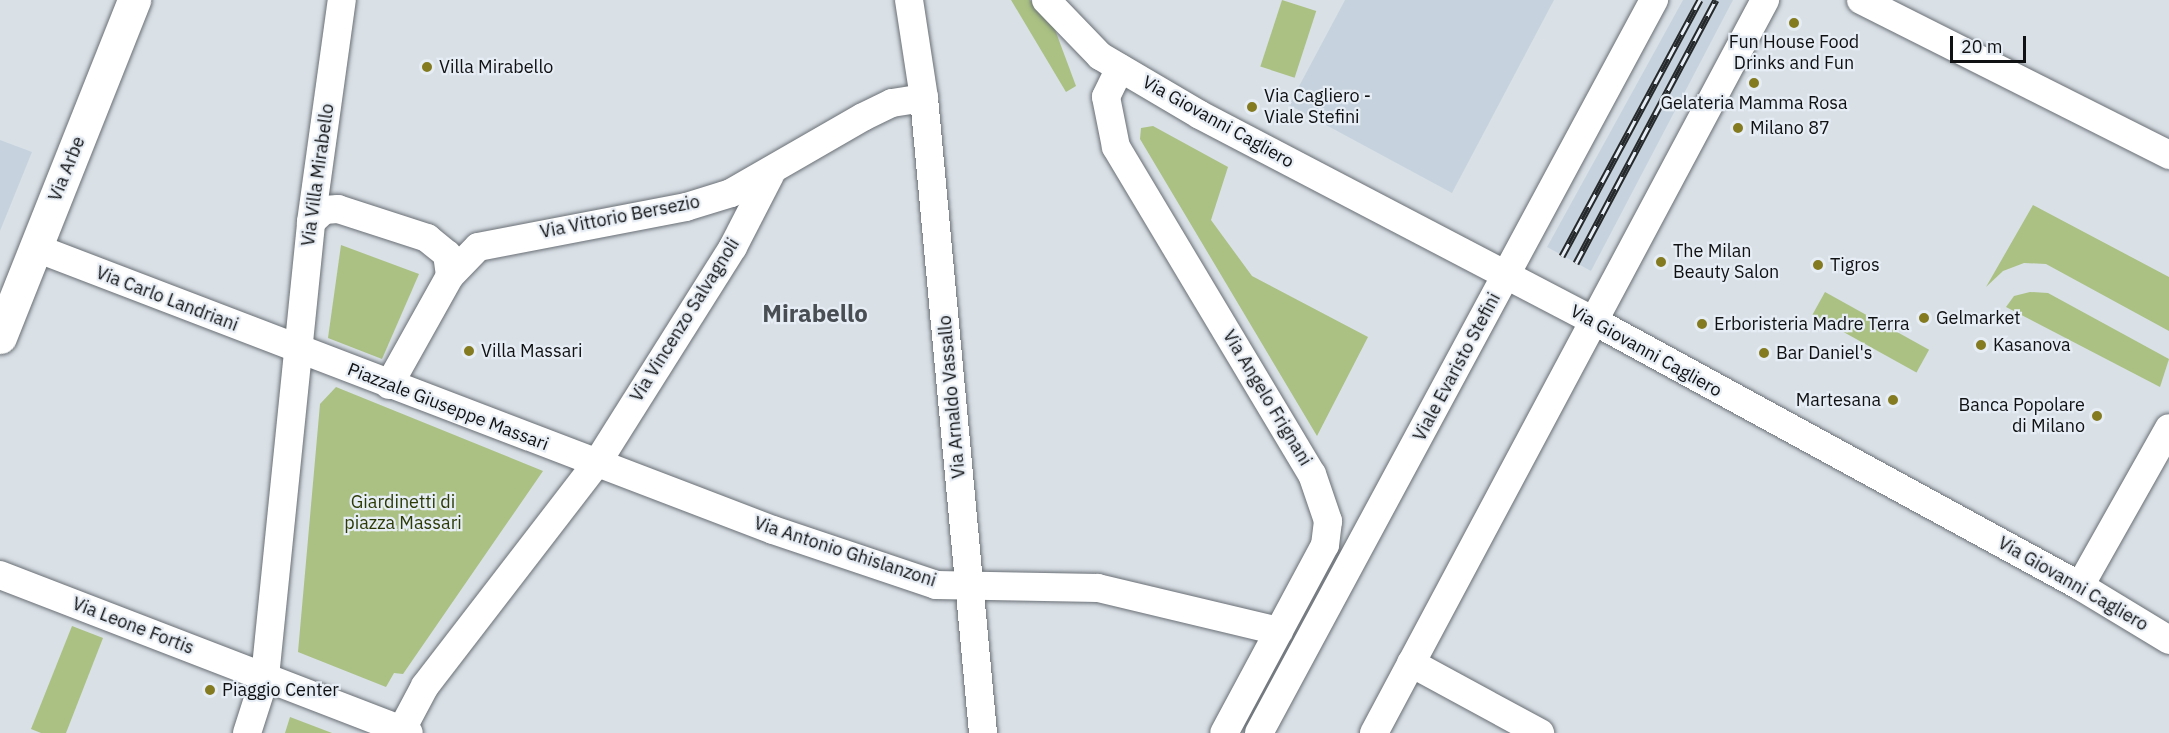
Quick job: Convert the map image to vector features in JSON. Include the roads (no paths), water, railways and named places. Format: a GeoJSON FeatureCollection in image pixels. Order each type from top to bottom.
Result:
{"type":"FeatureCollection","features":[{"type":"Feature","properties":{"kind":"street","name":"Via Arbe"},"geometry":{"type":"LineString","coordinates":[[0,337],[134,0]]}},
{"type":"Feature","properties":{"kind":"street","name":"Via Villa Mirabello"},"geometry":{"type":"LineString","coordinates":[[298,350],[311,222],[342,0]]}},
{"type":"Feature","properties":{"kind":"street","name":"Via Arnaldo Vassallo"},"geometry":{"type":"LineString","coordinates":[[909,0],[924,98],[983,733]]}},
{"type":"Feature","properties":{"kind":"street","name":"Via Arnaldo Vassallo"},"geometry":{"type":"LineString","coordinates":[[919,62],[927,0]]}},
{"type":"Feature","properties":{"kind":"street","name":"Via Giovanni Cagliero"},"geometry":{"type":"LineString","coordinates":[[1046,0],[1084,44],[1120,68],[1594,321],[2080,586],[2169,640]]}},
{"type":"Feature","properties":{"kind":"street","name":"Via Giovanni Cagliero"},"geometry":{"type":"LineString","coordinates":[[1070,0],[1120,68]]}},
{"type":"Feature","properties":{"kind":"street","name":"Viale Evaristo Stefini"},"geometry":{"type":"LineString","coordinates":[[1259,733],[1654,0]]}},
{"type":"Feature","properties":{"kind":"street"},"geometry":{"type":"LineString","coordinates":[[1374,733],[1765,0]]}},
{"type":"Feature","properties":{"kind":"street"},"geometry":{"type":"LineString","coordinates":[[1861,0],[2169,154]]}},
{"type":"Feature","properties":{"kind":"street","name":"Via Angelo Frignani"},"geometry":{"type":"LineString","coordinates":[[1120,68],[1106,98],[1116,147],[1312,474],[1326,506],[1325,545],[1224,733]]}},
{"type":"Feature","properties":{"kind":"street","name":"Via Vittorio Bersezio"},"geometry":{"type":"LineString","coordinates":[[389,385],[450,276],[468,254],[490,242],[686,207],[770,175],[863,117],[892,103],[924,98]]}},
{"type":"Feature","properties":{"kind":"street","name":"Via Vincenzo Salvagnoli"},"geometry":{"type":"LineString","coordinates":[[597,464],[733,247],[770,175]]}},
{"type":"Feature","properties":{"kind":"street"},"geometry":{"type":"LineString","coordinates":[[311,222],[324,210],[338,209],[427,238],[447,254],[450,276]]}},
{"type":"Feature","properties":{"kind":"street","name":"Via Carlo Landriani"},"geometry":{"type":"LineString","coordinates":[[36,248],[298,350]]}},
{"type":"Feature","properties":{"kind":"street"},"geometry":{"type":"LineString","coordinates":[[247,733],[265,677],[298,350]]}},
{"type":"Feature","properties":{"kind":"street","name":"Piazzale Giuseppe Massari"},"geometry":{"type":"LineString","coordinates":[[298,350],[597,464]]}},
{"type":"Feature","properties":{"kind":"street"},"geometry":{"type":"LineString","coordinates":[[2080,586],[2169,428]]}},
{"type":"Feature","properties":{"kind":"street"},"geometry":{"type":"LineString","coordinates":[[265,677],[403,732],[424,686],[597,464]]}},
{"type":"Feature","properties":{"kind":"street","name":"Via Antonio Ghislanzoni"},"geometry":{"type":"LineString","coordinates":[[597,464],[936,585],[1098,588],[1279,631]]}},
{"type":"Feature","properties":{"kind":"street","name":"Via Leone Fortis"},"geometry":{"type":"LineString","coordinates":[[0,575],[265,677]]}},
{"type":"Feature","properties":{"kind":"street"},"geometry":{"type":"LineString","coordinates":[[1411,663],[1540,733]]}},
{"type":"Feature","properties":{"kind":"railway"},"geometry":{"type":"LineString","coordinates":[[1562,256],[1700,0]]}},
{"type":"Feature","properties":{"kind":"railway"},"geometry":{"type":"LineString","coordinates":[[1576,263],[1716,0]]}},
{"type":"Feature","properties":{"kind":"place","name":"Fun House Food Drinks and Fun"},"geometry":{"type":"Point","coordinates":[1794,23]}},
{"type":"Feature","properties":{"kind":"place","name":"Villa Mirabello"},"geometry":{"type":"Point","coordinates":[427,67]}},
{"type":"Feature","properties":{"kind":"place","name":"Gelateria Mamma Rosa"},"geometry":{"type":"Point","coordinates":[1754,83]}},
{"type":"Feature","properties":{"kind":"place","name":"Via Cagliero - Viale Stefini"},"geometry":{"type":"Point","coordinates":[1252,107]}},
{"type":"Feature","properties":{"kind":"place","name":"Milano 87"},"geometry":{"type":"Point","coordinates":[1738,128]}},
{"type":"Feature","properties":{"kind":"place","name":"The Milan Beauty Salon"},"geometry":{"type":"Point","coordinates":[1661,262]}},
{"type":"Feature","properties":{"kind":"place","name":"Tigros"},"geometry":{"type":"Point","coordinates":[1818,265]}},
{"type":"Feature","properties":{"kind":"place","name":"Gelmarket"},"geometry":{"type":"Point","coordinates":[1924,318]}},
{"type":"Feature","properties":{"kind":"place","name":"Erboristeria Madre Terra"},"geometry":{"type":"Point","coordinates":[1702,324]}},
{"type":"Feature","properties":{"kind":"place","name":"Kasanova"},"geometry":{"type":"Point","coordinates":[1981,345]}},
{"type":"Feature","properties":{"kind":"place","name":"Villa Massari"},"geometry":{"type":"Point","coordinates":[469,351]}},
{"type":"Feature","properties":{"kind":"place","name":"Bar Daniel's"},"geometry":{"type":"Point","coordinates":[1764,353]}},
{"type":"Feature","properties":{"kind":"place","name":"Martesana"},"geometry":{"type":"Point","coordinates":[1893,400]}},
{"type":"Feature","properties":{"kind":"place","name":"Banca Popolare di Milano"},"geometry":{"type":"Point","coordinates":[2097,416]}},
{"type":"Feature","properties":{"kind":"place","name":"Piaggio Center"},"geometry":{"type":"Point","coordinates":[210,690]}},
{"type":"Feature","properties":{"kind":"district","name":"Mirabello"},"geometry":{"type":"Point","coordinates":[815,314]}},
{"type":"Feature","properties":{"kind":"park label","name":"Giardinetti di piazza Massari"},"geometry":{"type":"Point","coordinates":[403,513]}}]}
